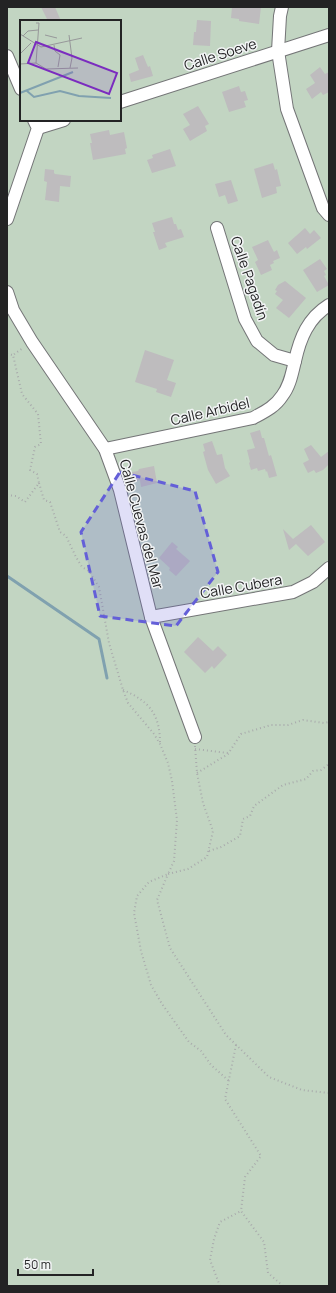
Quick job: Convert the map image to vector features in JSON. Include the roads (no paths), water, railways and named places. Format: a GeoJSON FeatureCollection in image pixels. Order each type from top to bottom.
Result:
{"type":"FeatureCollection","features":[{"type":"Feature","properties":{"kind":"street"},"geometry":{"type":"LineString","coordinates":[[282,7],[278,51],[287,109],[323,208],[329,215]]}},
{"type":"Feature","properties":{"kind":"street","name":"Calle Soeve"},"geometry":{"type":"LineString","coordinates":[[121,102],[329,35]]}},
{"type":"Feature","properties":{"kind":"street"},"geometry":{"type":"LineString","coordinates":[[7,56],[20,87]]}},
{"type":"Feature","properties":{"kind":"street"},"geometry":{"type":"LineString","coordinates":[[7,219],[36,124],[57,121]]}},
{"type":"Feature","properties":{"kind":"street","name":"Calle Pagadín"},"geometry":{"type":"LineString","coordinates":[[217,228],[245,319],[257,341],[274,355],[295,361]]}},
{"type":"Feature","properties":{"kind":"street","name":"Calle Cuevas del Mar"},"geometry":{"type":"LineString","coordinates":[[7,292],[13,310],[32,342],[105,449],[120,490],[151,617],[195,743]]}},
{"type":"Feature","properties":{"kind":"street","name":"Calle Arbidel"},"geometry":{"type":"LineString","coordinates":[[105,449],[253,418],[272,408],[283,395],[291,378],[305,330],[314,317],[329,305]]}},
{"type":"Feature","properties":{"kind":"street","name":"Calle Cubera"},"geometry":{"type":"LineString","coordinates":[[151,617],[293,592],[313,582],[329,568]]}},
{"type":"Feature","properties":{"kind":"waterway"},"geometry":{"type":"LineString","coordinates":[[7,576],[99,639],[107,678]]}}]}
